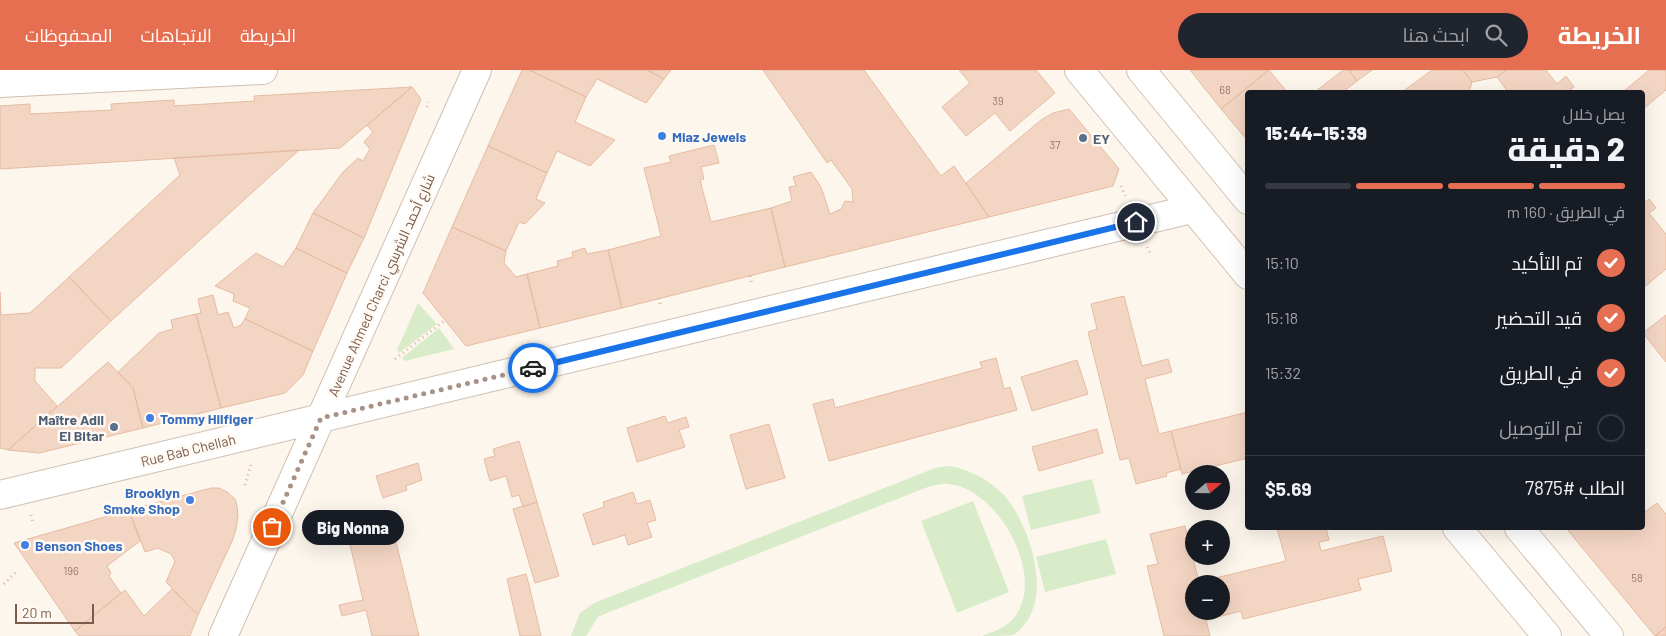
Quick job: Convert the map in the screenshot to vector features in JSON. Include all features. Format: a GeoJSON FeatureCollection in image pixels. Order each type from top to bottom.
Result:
{"type":"FeatureCollection","features":[{"type":"Feature","properties":{"kind":"street"},"geometry":{"type":"LineString","coordinates":[[0,83],[263,70]]}},
{"type":"Feature","properties":{"kind":"street","name":"Avenue Ahmed Charci شارع أحمد الشرسي"},"geometry":{"type":"LineString","coordinates":[[223,636],[477,70]]}},
{"type":"Feature","properties":{"kind":"street"},"geometry":{"type":"LineString","coordinates":[[1079,70],[1245,271]]}},
{"type":"Feature","properties":{"kind":"street"},"geometry":{"type":"LineString","coordinates":[[1141,70],[1245,196]]}},
{"type":"Feature","properties":{"kind":"street","name":"Rue Bab Chellah"},"geometry":{"type":"LineString","coordinates":[[0,495],[1192,209]]}},
{"type":"Feature","properties":{"kind":"street"},"geometry":{"type":"LineString","coordinates":[[1459,530],[1547,636]]}},
{"type":"Feature","properties":{"kind":"street"},"geometry":{"type":"LineString","coordinates":[[1521,530],[1609,636]]}},
{"type":"Feature","properties":{"kind":"path"},"geometry":{"type":"LineString","coordinates":[[427,106],[429,102]]}},
{"type":"Feature","properties":{"kind":"path"},"geometry":{"type":"LineString","coordinates":[[1121,186],[1125,196]]}},
{"type":"Feature","properties":{"kind":"path"},"geometry":{"type":"LineString","coordinates":[[1147,246],[1151,255]]}},
{"type":"Feature","properties":{"kind":"path"},"geometry":{"type":"LineString","coordinates":[[750,276],[752,284]]}},
{"type":"Feature","properties":{"kind":"path"},"geometry":{"type":"LineString","coordinates":[[659,298],[661,307]]}},
{"type":"Feature","properties":{"kind":"path"},"geometry":{"type":"LineString","coordinates":[[394,359],[445,320]]}},
{"type":"Feature","properties":{"kind":"path"},"geometry":{"type":"LineString","coordinates":[[244,485],[251,464]]}},
{"type":"Feature","properties":{"kind":"path"},"geometry":{"type":"LineString","coordinates":[[31,515],[33,523]]}},
{"type":"Feature","properties":{"kind":"path"},"geometry":{"type":"LineString","coordinates":[[4,584],[17,571]]}},
{"type":"Feature","properties":{"kind":"green space"},"geometry":{"type":"Polygon","coordinates":[[[418,303],[437,324],[399,353],[397,350],[418,303]]]}},
{"type":"Feature","properties":{"kind":"green space"},"geometry":{"type":"Polygon","coordinates":[[[439,328],[454,349],[405,361],[402,358],[439,328]]]}},
{"type":"Feature","properties":{"kind":"green space"},"geometry":{"type":"Polygon","coordinates":[[[950,466],[978,476],[1003,494],[1013,507],[1028,539],[1037,577],[1036,595],[1032,611],[1023,626],[1013,635],[982,636],[1010,622],[1021,605],[1025,585],[1022,563],[1014,540],[1001,519],[985,502],[967,490],[945,484],[925,488],[607,613],[598,617],[586,636],[571,636],[580,613],[594,603],[935,468],[950,466]]]}},
{"type":"Feature","properties":{"kind":"green space"},"geometry":{"type":"Polygon","coordinates":[[[1092,479],[1101,513],[1031,530],[1022,496],[1092,479]]]}},
{"type":"Feature","properties":{"kind":"green space"},"geometry":{"type":"Polygon","coordinates":[[[973,501],[1009,592],[957,613],[921,521],[973,501]]]}},
{"type":"Feature","properties":{"kind":"green space"},"geometry":{"type":"Polygon","coordinates":[[[1106,539],[1116,574],[1045,592],[1036,557],[1106,539]]]}},
{"type":"Feature","properties":{"kind":"building"},"geometry":{"type":"Polygon","coordinates":[[[522,70],[529,70],[586,97],[575,122],[615,140],[590,166],[557,151],[547,173],[488,146],[522,70]]]}},
{"type":"Feature","properties":{"kind":"building"},"geometry":{"type":"Polygon","coordinates":[[[529,70],[646,70],[664,79],[646,103],[597,79],[586,97],[529,70]]]}},
{"type":"Feature","properties":{"kind":"building"},"geometry":{"type":"Polygon","coordinates":[[[648,70],[671,70],[664,79],[648,70]]]}},
{"type":"Feature","properties":{"kind":"building"},"geometry":{"type":"Polygon","coordinates":[[[763,70],[864,70],[941,176],[954,166],[989,217],[785,267],[771,208],[792,201],[789,187],[796,186],[793,177],[811,172],[821,187],[830,214],[841,209],[845,201],[853,202],[852,189],[831,160],[827,163],[763,70]]]}},
{"type":"Feature","properties":{"kind":"building"},"geometry":{"type":"Polygon","coordinates":[[[959,70],[1036,70],[1055,93],[1010,131],[995,113],[966,136],[942,107],[970,83],[959,70]]]}},
{"type":"Feature","properties":{"kind":"building"},"geometry":{"type":"Polygon","coordinates":[[[1190,70],[1269,70],[1221,109],[1190,70]]]}},
{"type":"Feature","properties":{"kind":"building"},"geometry":{"type":"Polygon","coordinates":[[[1269,70],[1285,90],[1245,90],[1245,137],[1221,109],[1269,70]]]}},
{"type":"Feature","properties":{"kind":"building"},"geometry":{"type":"Polygon","coordinates":[[[1343,70],[1349,70],[1357,81],[1346,90],[1318,90],[1343,70]]]}},
{"type":"Feature","properties":{"kind":"building"},"geometry":{"type":"Polygon","coordinates":[[[1349,70],[1372,70],[1357,81],[1349,70]]]}},
{"type":"Feature","properties":{"kind":"building"},"geometry":{"type":"Polygon","coordinates":[[[1432,70],[1463,70],[1472,82],[1470,90],[1405,90],[1432,70]]]}},
{"type":"Feature","properties":{"kind":"building"},"geometry":{"type":"Polygon","coordinates":[[[1463,70],[1506,70],[1497,77],[1472,82],[1463,70]]]}},
{"type":"Feature","properties":{"kind":"building"},"geometry":{"type":"Polygon","coordinates":[[[1506,70],[1546,70],[1557,84],[1566,76],[1574,87],[1570,90],[1507,90],[1497,77],[1506,70]]]}},
{"type":"Feature","properties":{"kind":"building"},"geometry":{"type":"Polygon","coordinates":[[[1649,70],[1666,70],[1666,90],[1645,108],[1645,90],[1625,90],[1649,70]]]}},
{"type":"Feature","properties":{"kind":"building"},"geometry":{"type":"Polygon","coordinates":[[[412,87],[421,99],[364,238],[313,213],[343,172],[358,158],[363,161],[370,149],[364,142],[373,132],[367,125],[412,87]]]}},
{"type":"Feature","properties":{"kind":"building"},"geometry":{"type":"Polygon","coordinates":[[[412,87],[340,148],[0,169],[0,106],[30,104],[30,114],[112,110],[111,104],[174,100],[174,106],[255,101],[254,96],[412,87]]]}},
{"type":"Feature","properties":{"kind":"building"},"geometry":{"type":"Polygon","coordinates":[[[1069,109],[1119,169],[1113,186],[989,217],[966,183],[1041,120],[1053,113],[1069,109]]]}},
{"type":"Feature","properties":{"kind":"building"},"geometry":{"type":"Polygon","coordinates":[[[714,145],[719,163],[701,167],[704,179],[700,180],[711,222],[771,208],[785,267],[622,308],[608,250],[661,236],[644,168],[671,162],[669,156],[714,145]]]}},
{"type":"Feature","properties":{"kind":"building"},"geometry":{"type":"Polygon","coordinates":[[[488,146],[547,173],[536,199],[545,203],[525,224],[519,222],[506,251],[452,227],[488,146]]]}},
{"type":"Feature","properties":{"kind":"building"},"geometry":{"type":"Polygon","coordinates":[[[299,150],[111,321],[69,277],[180,175],[174,158],[299,150]]]}},
{"type":"Feature","properties":{"kind":"building"},"geometry":{"type":"Polygon","coordinates":[[[1649,199],[1656,208],[1649,213],[1666,234],[1666,269],[1645,286],[1645,202],[1649,199]]]}},
{"type":"Feature","properties":{"kind":"building"},"geometry":{"type":"Polygon","coordinates":[[[313,213],[364,238],[347,273],[296,248],[313,213]]]}},
{"type":"Feature","properties":{"kind":"building"},"geometry":{"type":"Polygon","coordinates":[[[452,227],[506,251],[504,263],[516,277],[527,274],[540,328],[466,346],[423,293],[452,227]]]}},
{"type":"Feature","properties":{"kind":"building"},"geometry":{"type":"Polygon","coordinates":[[[296,248],[347,273],[313,351],[245,319],[250,308],[233,301],[234,294],[215,286],[256,253],[283,267],[296,248]]]}},
{"type":"Feature","properties":{"kind":"building"},"geometry":{"type":"Polygon","coordinates":[[[585,248],[587,254],[608,250],[622,308],[540,328],[527,274],[558,266],[557,261],[573,257],[572,252],[585,248]]]}},
{"type":"Feature","properties":{"kind":"building"},"geometry":{"type":"Polygon","coordinates":[[[69,277],[111,321],[61,368],[35,368],[35,381],[57,406],[8,450],[0,448],[0,292],[1,315],[30,313],[69,277]]]}},
{"type":"Feature","properties":{"kind":"building"},"geometry":{"type":"Polygon","coordinates":[[[213,295],[218,315],[228,312],[234,328],[241,325],[245,319],[313,351],[303,375],[285,393],[221,408],[196,314],[201,313],[198,299],[213,295]]]}},
{"type":"Feature","properties":{"kind":"building"},"geometry":{"type":"Polygon","coordinates":[[[1124,296],[1142,366],[1168,359],[1172,372],[1145,379],[1159,434],[1171,431],[1181,469],[1166,473],[1167,476],[1136,484],[1129,458],[1120,460],[1088,332],[1097,329],[1091,304],[1124,296]]]}},
{"type":"Feature","properties":{"kind":"building"},"geometry":{"type":"Polygon","coordinates":[[[196,314],[221,408],[143,428],[133,388],[118,372],[159,333],[173,329],[171,320],[196,314]]]}},
{"type":"Feature","properties":{"kind":"building"},"geometry":{"type":"Polygon","coordinates":[[[1666,315],[1666,362],[1645,336],[1645,331],[1666,315]]]}},
{"type":"Feature","properties":{"kind":"building"},"geometry":{"type":"Polygon","coordinates":[[[996,358],[1004,389],[1010,387],[1017,410],[829,461],[813,404],[833,399],[835,408],[982,368],[980,362],[996,358]]]}},
{"type":"Feature","properties":{"kind":"building"},"geometry":{"type":"Polygon","coordinates":[[[1077,360],[1088,394],[1032,411],[1021,377],[1077,360]]]}},
{"type":"Feature","properties":{"kind":"building"},"geometry":{"type":"Polygon","coordinates":[[[108,362],[133,388],[143,428],[39,453],[8,450],[108,362]]]}},
{"type":"Feature","properties":{"kind":"building"},"geometry":{"type":"Polygon","coordinates":[[[1245,413],[1245,459],[1219,465],[1185,465],[1185,473],[1182,474],[1171,431],[1245,413]]]}},
{"type":"Feature","properties":{"kind":"building"},"geometry":{"type":"Polygon","coordinates":[[[665,416],[668,423],[686,417],[689,427],[679,430],[685,447],[637,462],[627,428],[665,416]]]}},
{"type":"Feature","properties":{"kind":"building"},"geometry":{"type":"Polygon","coordinates":[[[769,424],[785,478],[746,489],[730,435],[769,424]]]}},
{"type":"Feature","properties":{"kind":"building"},"geometry":{"type":"Polygon","coordinates":[[[1097,429],[1103,453],[1039,471],[1032,447],[1097,429]]]}},
{"type":"Feature","properties":{"kind":"building"},"geometry":{"type":"Polygon","coordinates":[[[519,441],[537,502],[523,507],[519,495],[512,497],[506,476],[490,481],[484,459],[495,456],[493,449],[519,441]]]}},
{"type":"Feature","properties":{"kind":"building"},"geometry":{"type":"Polygon","coordinates":[[[418,463],[422,480],[406,486],[407,490],[383,498],[376,476],[418,463]]]}},
{"type":"Feature","properties":{"kind":"building"},"geometry":{"type":"Polygon","coordinates":[[[211,488],[219,488],[235,499],[238,516],[233,539],[198,615],[166,582],[175,561],[171,554],[158,548],[145,552],[129,510],[211,488]]]}},
{"type":"Feature","properties":{"kind":"building"},"geometry":{"type":"Polygon","coordinates":[[[633,492],[637,504],[650,500],[656,520],[647,523],[652,537],[628,545],[625,535],[593,545],[583,514],[604,507],[603,502],[633,492]]]}},
{"type":"Feature","properties":{"kind":"building"},"geometry":{"type":"Polygon","coordinates":[[[537,502],[559,576],[535,583],[513,509],[537,502]]]}},
{"type":"Feature","properties":{"kind":"building"},"geometry":{"type":"Polygon","coordinates":[[[1657,503],[1666,514],[1666,627],[1655,636],[1568,530],[1645,530],[1645,512],[1657,503]]]}},
{"type":"Feature","properties":{"kind":"building"},"geometry":{"type":"Polygon","coordinates":[[[129,510],[140,541],[107,566],[111,573],[109,576],[121,593],[75,631],[14,543],[129,510]]]}},
{"type":"Feature","properties":{"kind":"building"},"geometry":{"type":"Polygon","coordinates":[[[382,514],[390,544],[396,542],[419,636],[372,636],[366,610],[342,616],[339,605],[363,600],[345,523],[382,514]]]}},
{"type":"Feature","properties":{"kind":"building"},"geometry":{"type":"Polygon","coordinates":[[[1185,526],[1185,565],[1195,565],[1197,575],[1185,575],[1185,620],[1206,620],[1210,636],[1164,636],[1147,566],[1158,564],[1150,534],[1185,526]]]}},
{"type":"Feature","properties":{"kind":"building"},"geometry":{"type":"Polygon","coordinates":[[[1278,530],[1326,530],[1329,540],[1319,542],[1321,551],[1383,536],[1392,571],[1358,579],[1361,590],[1243,619],[1241,611],[1230,614],[1230,575],[1228,575],[1286,561],[1278,530]]]}},
{"type":"Feature","properties":{"kind":"building"},"geometry":{"type":"Polygon","coordinates":[[[526,574],[541,636],[520,636],[507,579],[526,574]]]}},
{"type":"Feature","properties":{"kind":"building"},"geometry":{"type":"Polygon","coordinates":[[[172,589],[198,615],[190,636],[79,636],[75,631],[125,590],[144,616],[172,589]]]}},
{"type":"Feature","properties":{"kind":"building"},"geometry":{"type":"Polygon","coordinates":[[[1666,627],[1666,636],[1655,636],[1666,627]]]}},
{"type":"Feature","properties":{"kind":"way so far"},"geometry":{"type":"LineString","coordinates":[[272,527],[321,418],[533,368]]}},
{"type":"Feature","properties":{"kind":"place","name":"Miaz Jewels"},"geometry":{"type":"Point","coordinates":[662,136]}},
{"type":"Feature","properties":{"kind":"place","name":"EY"},"geometry":{"type":"Point","coordinates":[1083,138]}},
{"type":"Feature","properties":{"kind":"place","name":"Tommy Hilfiger"},"geometry":{"type":"Point","coordinates":[150,418]}},
{"type":"Feature","properties":{"kind":"place","name":"Maître Adil El Bitar"},"geometry":{"type":"Point","coordinates":[114,427]}},
{"type":"Feature","properties":{"kind":"place","name":"Brooklyn Smoke Shop"},"geometry":{"type":"Point","coordinates":[190,500]}},
{"type":"Feature","properties":{"kind":"place","name":"Big Nonna"},"geometry":{"type":"Point","coordinates":[272,527]}},
{"type":"Feature","properties":{"kind":"place","name":"Benson Shoes"},"geometry":{"type":"Point","coordinates":[25,545]}},
{"type":"Feature","properties":{"kind":"route"},"geometry":{"type":"LineString","coordinates":[[533,368],[1136,222]]}}]}
